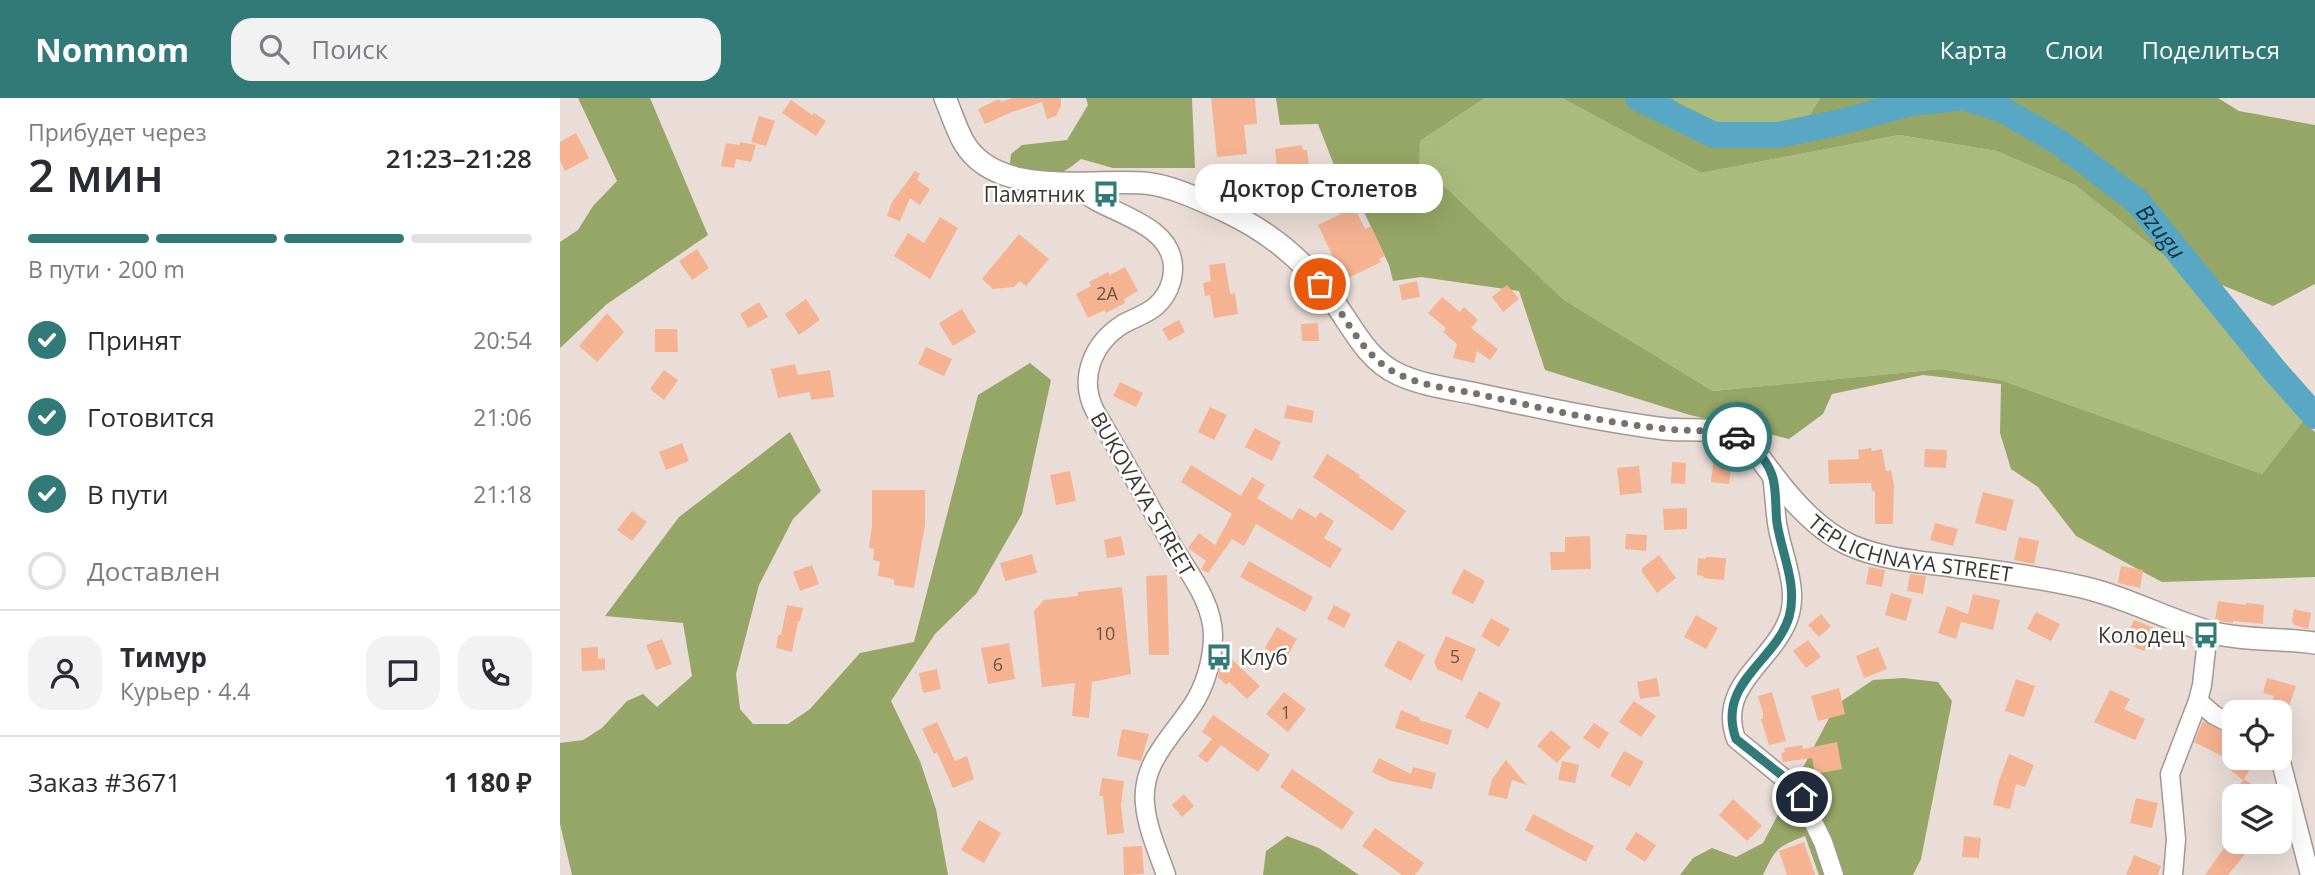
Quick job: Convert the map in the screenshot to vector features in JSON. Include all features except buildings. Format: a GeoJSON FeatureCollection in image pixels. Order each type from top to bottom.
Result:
{"type":"FeatureCollection","features":[{"type":"Feature","properties":{"kind":"street","name":"TEPLICHNAYA STREET"},"geometry":{"type":"LineString","coordinates":[[945,98],[963,141],[980,161],[992,170],[1027,180],[1149,183],[1226,212],[1261,230],[1289,250],[1331,297],[1375,359],[1394,372],[1413,380],[1526,405],[1647,426],[1718,431],[1750,444],[1772,475],[1815,522],[1832,536],[1853,546],[1905,560],[2001,572],[2086,587],[2208,631],[2244,638],[2315,643]]}},
{"type":"Feature","properties":{"kind":"street","name":"BUKOVAYA STREET"},"geometry":{"type":"LineString","coordinates":[[1070,182],[1093,200],[1150,229],[1162,239],[1169,250],[1173,265],[1171,283],[1166,295],[1155,307],[1108,336],[1094,354],[1088,369],[1087,384],[1088,398],[1187,568],[1212,621],[1211,654],[1199,693],[1156,755],[1145,784],[1144,803],[1150,830],[1166,875]]}},
{"type":"Feature","properties":{"kind":"street"},"geometry":{"type":"LineString","coordinates":[[1772,475],[1777,524],[1793,594],[1792,607],[1780,636],[1742,685],[1735,700],[1733,729],[1736,739],[1797,789],[1823,842],[1833,875]]}},
{"type":"Feature","properties":{"kind":"street"},"geometry":{"type":"LineString","coordinates":[[2173,875],[2176,839],[2170,774],[2198,701],[2208,631]]}},
{"type":"Feature","properties":{"kind":"street"},"geometry":{"type":"LineString","coordinates":[[2198,701],[2222,719]]}},
{"type":"Feature","properties":{"kind":"street"},"geometry":{"type":"LineString","coordinates":[[2283,770],[2310,875]]}},
{"type":"Feature","properties":{"kind":"green space"},"geometry":{"type":"Polygon","coordinates":[[[578,98],[650,98],[708,235],[607,304],[560,348],[560,242],[578,230],[593,206],[617,181],[578,98]]]}},
{"type":"Feature","properties":{"kind":"green space"},"geometry":{"type":"Polygon","coordinates":[[[1086,98],[1192,98],[1195,168],[1113,168],[1081,159],[1063,172],[1052,174],[1010,163],[1011,154],[1022,145],[1067,140],[1088,105],[1086,98]]]}},
{"type":"Feature","properties":{"kind":"green space"},"geometry":{"type":"Polygon","coordinates":[[[1276,98],[1485,98],[1420,141],[1419,162],[1564,300],[1713,391],[1941,369],[2001,380],[2262,474],[2303,421],[2315,432],[2315,577],[2162,582],[2076,536],[2038,487],[2011,469],[2000,433],[2001,384],[1923,375],[1832,394],[1823,414],[1789,439],[1690,415],[1545,370],[1519,291],[1421,277],[1393,281],[1389,265],[1356,195],[1346,196],[1318,124],[1280,125],[1276,98]]]}},
{"type":"Feature","properties":{"kind":"green space"},"geometry":{"type":"Polygon","coordinates":[[[1485,98],[1562,98],[1701,173],[1899,135],[1997,151],[2075,185],[2178,267],[2303,421],[2262,474],[2001,380],[1941,369],[1713,391],[1564,300],[1418,161],[1420,141],[1485,98]]]}},
{"type":"Feature","properties":{"kind":"green space"},"geometry":{"type":"Polygon","coordinates":[[[1562,98],[1672,98],[1735,142],[1802,129],[1820,98],[2218,98],[2239,111],[2315,125],[2315,284],[2273,306],[2178,267],[2075,185],[1997,151],[1899,135],[1701,173],[1562,98]]]}},
{"type":"Feature","properties":{"kind":"green space"},"geometry":{"type":"Polygon","coordinates":[[[1672,98],[1820,98],[1803,129],[1735,142],[1672,98]]]}},
{"type":"Feature","properties":{"kind":"green space"},"geometry":{"type":"Polygon","coordinates":[[[1030,363],[1051,380],[1022,514],[976,594],[935,634],[891,701],[920,761],[936,809],[948,875],[572,875],[560,824],[560,743],[583,740],[602,728],[627,701],[643,694],[657,707],[692,676],[683,623],[605,616],[679,517],[790,432],[821,491],[793,519],[759,585],[736,674],[740,709],[753,724],[788,724],[810,709],[860,653],[914,642],[978,395],[1030,363]]]}},
{"type":"Feature","properties":{"kind":"green space"},"geometry":{"type":"Polygon","coordinates":[[[1903,678],[1938,682],[1952,701],[1921,859],[1913,875],[1819,875],[1805,836],[1778,850],[1763,875],[1680,875],[1693,858],[1712,848],[1736,857],[1763,843],[1836,705],[1873,680],[1903,678]]]}},
{"type":"Feature","properties":{"kind":"green space"},"geometry":{"type":"Polygon","coordinates":[[[1287,836],[1319,848],[1359,875],[1263,875],[1266,851],[1287,836]]]}},
{"type":"Feature","properties":{"kind":"waterway","name":"Bzugu"},"geometry":{"type":"LineString","coordinates":[[1638,98],[1714,135],[1778,135],[1911,103],[1957,98]]}},
{"type":"Feature","properties":{"kind":"waterway","name":"Bzugu"},"geometry":{"type":"LineString","coordinates":[[1966,98],[2001,109],[2059,142],[2137,201],[2275,371],[2315,416]]}},
{"type":"Feature","properties":{"kind":"way so far"},"geometry":{"type":"LineString","coordinates":[[1320,284],[1375,359],[1394,372],[1413,380],[1526,405],[1669,429],[1718,431],[1737,437]]}},
{"type":"Feature","properties":{"kind":"place","name":"Памятник"},"geometry":{"type":"Point","coordinates":[1106,194]}},
{"type":"Feature","properties":{"kind":"place","name":"Доктор Столетов"},"geometry":{"type":"Point","coordinates":[1320,284]}},
{"type":"Feature","properties":{"kind":"place","name":"Колодец"},"geometry":{"type":"Point","coordinates":[2206,635]}},
{"type":"Feature","properties":{"kind":"place","name":"Клуб"},"geometry":{"type":"Point","coordinates":[1219,657]}},
{"type":"Feature","properties":{"kind":"route"},"geometry":{"type":"LineString","coordinates":[[1737,437],[1756,450],[1772,475],[1777,524],[1793,594],[1788,622],[1780,636],[1750,671],[1735,700],[1733,729],[1736,739],[1789,781],[1802,797]]}}]}
